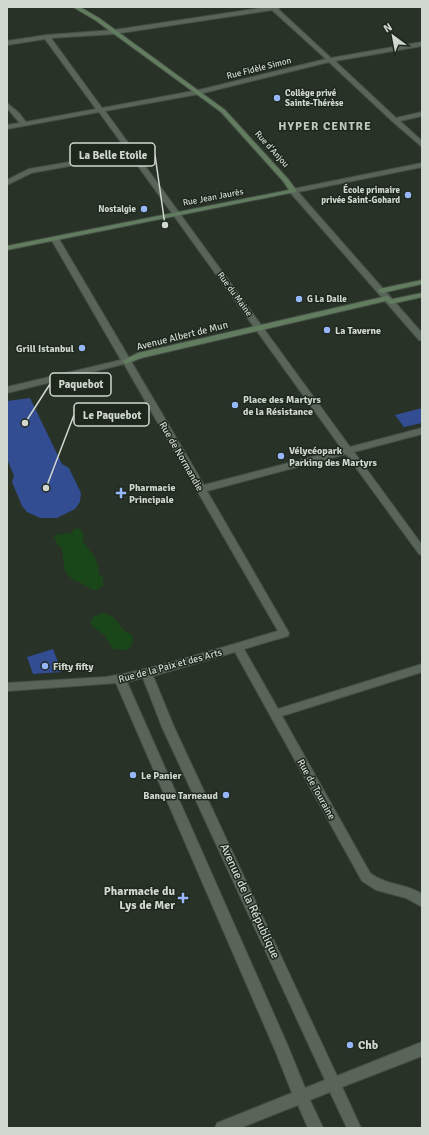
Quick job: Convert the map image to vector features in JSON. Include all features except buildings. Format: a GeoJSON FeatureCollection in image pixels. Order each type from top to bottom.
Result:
{"type":"FeatureCollection","features":[{"type":"Feature","properties":{"kind":"street","name":"Rue d'Anjou"},"geometry":{"type":"LineString","coordinates":[[76,7],[97,19],[223,111],[286,180],[293,191],[422,338]]}},
{"type":"Feature","properties":{"kind":"street"},"geometry":{"type":"LineString","coordinates":[[7,43],[47,37],[114,32],[276,7],[329,60],[422,145]]}},
{"type":"Feature","properties":{"kind":"street","name":"Rue du Maine"},"geometry":{"type":"LineString","coordinates":[[47,37],[260,327],[422,552]]}},
{"type":"Feature","properties":{"kind":"street","name":"Rue Fidèle Simon"},"geometry":{"type":"LineString","coordinates":[[7,127],[199,92],[329,60],[422,44]]}},
{"type":"Feature","properties":{"kind":"street"},"geometry":{"type":"LineString","coordinates":[[7,105],[17,114],[24,124]]}},
{"type":"Feature","properties":{"kind":"street"},"geometry":{"type":"LineString","coordinates":[[394,120],[422,114]]}},
{"type":"Feature","properties":{"kind":"street"},"geometry":{"type":"LineString","coordinates":[[7,183],[29,171],[132,152]]}},
{"type":"Feature","properties":{"kind":"street","name":"Rue Jean Jaurès"},"geometry":{"type":"LineString","coordinates":[[7,248],[422,165]]}},
{"type":"Feature","properties":{"kind":"street","name":"Rue de Normandie"},"geometry":{"type":"LineString","coordinates":[[54,239],[202,489],[284,633]]}},
{"type":"Feature","properties":{"kind":"street"},"geometry":{"type":"LineString","coordinates":[[382,291],[422,282]]}},
{"type":"Feature","properties":{"kind":"street","name":"Avenue Albert de Mun"},"geometry":{"type":"LineString","coordinates":[[7,390],[126,362],[138,356],[260,327],[389,300],[422,295]]}},
{"type":"Feature","properties":{"kind":"street"},"geometry":{"type":"LineString","coordinates":[[202,489],[422,431]]}},
{"type":"Feature","properties":{"kind":"street","name":"Rue de la Paix et des Arts"},"geometry":{"type":"LineString","coordinates":[[7,687],[120,679],[146,673],[284,633]]}},
{"type":"Feature","properties":{"kind":"street","name":"Rue de Touraine"},"geometry":{"type":"LineString","coordinates":[[237,646],[366,877],[374,884],[386,889],[404,891],[416,895],[422,901]]}},
{"type":"Feature","properties":{"kind":"street"},"geometry":{"type":"LineString","coordinates":[[274,714],[422,668]]}},
{"type":"Feature","properties":{"kind":"street","name":"Avenue de la République"},"geometry":{"type":"LineString","coordinates":[[146,673],[167,726],[335,1083],[354,1128]]}},
{"type":"Feature","properties":{"kind":"street"},"geometry":{"type":"LineString","coordinates":[[120,679],[282,1049],[301,1097],[316,1128]]}},
{"type":"Feature","properties":{"kind":"street"},"geometry":{"type":"LineString","coordinates":[[222,1128],[422,1049]]}},
{"type":"Feature","properties":{"kind":"green space"},"geometry":{"type":"Polygon","coordinates":[[[77,528],[82,531],[83,541],[96,559],[99,574],[103,578],[103,586],[97,590],[75,581],[67,574],[64,566],[62,548],[57,544],[56,539],[53,539],[56,535],[71,533],[73,532],[72,530],[77,528]]]}},
{"type":"Feature","properties":{"kind":"green space"},"geometry":{"type":"Polygon","coordinates":[[[104,613],[114,618],[123,630],[132,636],[131,647],[126,650],[113,649],[104,635],[92,626],[91,621],[94,616],[104,613]]]}},
{"type":"Feature","properties":{"kind":"place","name":"Collège privé Sainte-Thérèse"},"geometry":{"type":"Point","coordinates":[277,98]}},
{"type":"Feature","properties":{"kind":"place","name":"École primaire privée Saint-Gohard"},"geometry":{"type":"Point","coordinates":[408,195]}},
{"type":"Feature","properties":{"kind":"place","name":"Nostalgie"},"geometry":{"type":"Point","coordinates":[144,209]}},
{"type":"Feature","properties":{"kind":"place","name":"La Belle Etoile"},"geometry":{"type":"Point","coordinates":[165,225]}},
{"type":"Feature","properties":{"kind":"place","name":"G La Dalle"},"geometry":{"type":"Point","coordinates":[299,299]}},
{"type":"Feature","properties":{"kind":"place","name":"La Taverne"},"geometry":{"type":"Point","coordinates":[327,330]}},
{"type":"Feature","properties":{"kind":"place","name":"Grill Istanbul"},"geometry":{"type":"Point","coordinates":[82,348]}},
{"type":"Feature","properties":{"kind":"place","name":"Place des Martyrs de la Résistance"},"geometry":{"type":"Point","coordinates":[235,405]}},
{"type":"Feature","properties":{"kind":"place","name":"Paquebot"},"geometry":{"type":"Point","coordinates":[25,423]}},
{"type":"Feature","properties":{"kind":"place","name":"Vélycéopark Parking des Martyrs"},"geometry":{"type":"Point","coordinates":[281,456]}},
{"type":"Feature","properties":{"kind":"place","name":"Le Paquebot"},"geometry":{"type":"Point","coordinates":[46,488]}},
{"type":"Feature","properties":{"kind":"place","name":"Pharmacie Principale"},"geometry":{"type":"Point","coordinates":[121,493]}},
{"type":"Feature","properties":{"kind":"place","name":"Fifty fifty"},"geometry":{"type":"Point","coordinates":[45,666]}},
{"type":"Feature","properties":{"kind":"place","name":"Le Panier"},"geometry":{"type":"Point","coordinates":[133,775]}},
{"type":"Feature","properties":{"kind":"place","name":"Banque Tarneaud"},"geometry":{"type":"Point","coordinates":[226,795]}},
{"type":"Feature","properties":{"kind":"place","name":"Pharmacie du Lys de Mer"},"geometry":{"type":"Point","coordinates":[183,898]}},
{"type":"Feature","properties":{"kind":"place","name":"Chb"},"geometry":{"type":"Point","coordinates":[350,1045]}},
{"type":"Feature","properties":{"kind":"district","name":"HYPER CENTRE"},"geometry":{"type":"Point","coordinates":[325,126]}}]}
